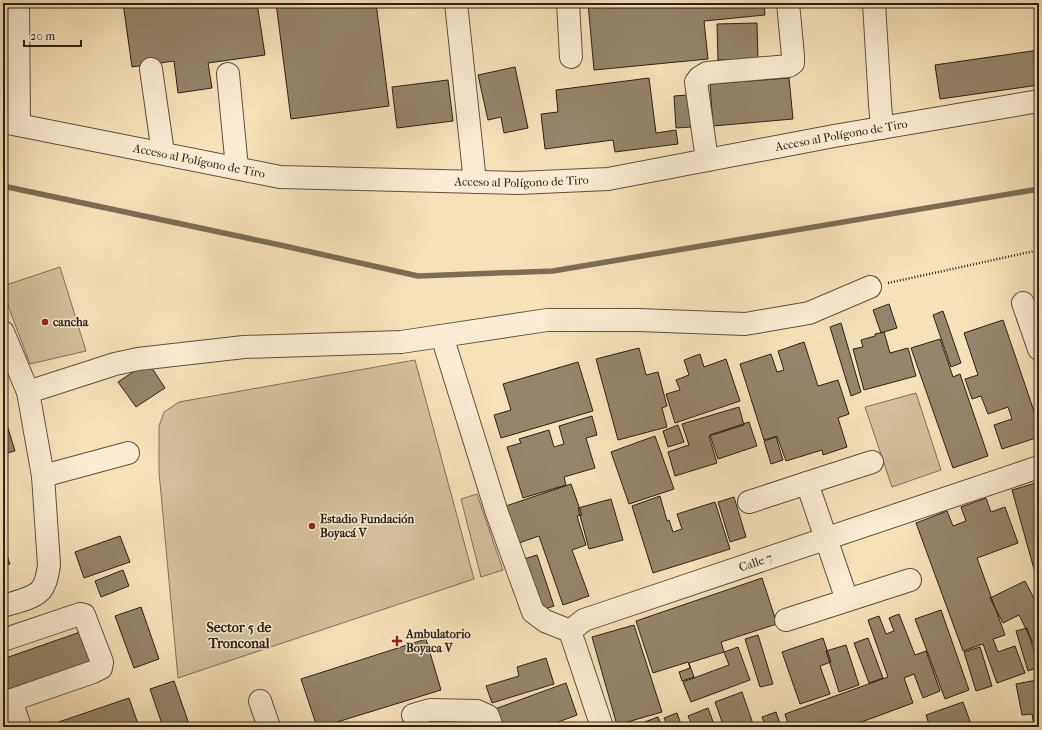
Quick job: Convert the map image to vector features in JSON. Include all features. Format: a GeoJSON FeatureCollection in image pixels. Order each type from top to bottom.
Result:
{"type":"FeatureCollection","features":[{"type":"Feature","properties":{"kind":"street"},"geometry":{"type":"LineString","coordinates":[[11,124],[18,3]]}},
{"type":"Feature","properties":{"kind":"street"},"geometry":{"type":"LineString","coordinates":[[456,3],[475,182]]}},
{"type":"Feature","properties":{"kind":"street"},"geometry":{"type":"LineString","coordinates":[[568,3],[571,58]]}},
{"type":"Feature","properties":{"kind":"street"},"geometry":{"type":"LineString","coordinates":[[707,160],[696,82],[707,73],[789,66],[793,63],[794,56],[788,3]]}},
{"type":"Feature","properties":{"kind":"street"},"geometry":{"type":"LineString","coordinates":[[874,3],[882,128]]}},
{"type":"Feature","properties":{"kind":"street"},"geometry":{"type":"LineString","coordinates":[[152,70],[163,153]]}},
{"type":"Feature","properties":{"kind":"street"},"geometry":{"type":"LineString","coordinates":[[228,74],[237,168]]}},
{"type":"Feature","properties":{"kind":"street","name":"Acceso al Polígono de Tiro"},"geometry":{"type":"LineString","coordinates":[[11,124],[280,177],[518,183],[608,179],[882,128],[1039,101]]}},
{"type":"Feature","properties":{"kind":"street"},"geometry":{"type":"LineString","coordinates":[[28,392],[115,364],[138,359],[244,346],[402,342],[546,320],[638,320],[745,324],[808,313],[870,287]]}},
{"type":"Feature","properties":{"kind":"street"},"geometry":{"type":"LineString","coordinates":[[1024,303],[1039,349]]}},
{"type":"Feature","properties":{"kind":"street"},"geometry":{"type":"LineString","coordinates":[[3,332],[28,392],[43,476],[49,565],[42,589],[32,596],[3,606]]}},
{"type":"Feature","properties":{"kind":"street"},"geometry":{"type":"LineString","coordinates":[[442,336],[497,513],[533,612],[546,621],[570,631],[602,727]]}},
{"type":"Feature","properties":{"kind":"street"},"geometry":{"type":"LineString","coordinates":[[43,476],[128,453]]}},
{"type":"Feature","properties":{"kind":"street"},"geometry":{"type":"LineString","coordinates":[[749,502],[872,462]]}},
{"type":"Feature","properties":{"kind":"street","name":"Calle 7"},"geometry":{"type":"LineString","coordinates":[[570,631],[584,620],[1039,467]]}},
{"type":"Feature","properties":{"kind":"street"},"geometry":{"type":"LineString","coordinates":[[807,483],[848,600]]}},
{"type":"Feature","properties":{"kind":"street"},"geometry":{"type":"LineString","coordinates":[[786,620],[910,580]]}},
{"type":"Feature","properties":{"kind":"street"},"geometry":{"type":"LineString","coordinates":[[3,640],[80,614],[84,615],[102,662],[101,668],[93,672],[7,702],[20,727]]}},
{"type":"Feature","properties":{"kind":"street"},"geometry":{"type":"LineString","coordinates":[[260,701],[269,727]]}},
{"type":"Feature","properties":{"kind":"street"},"geometry":{"type":"LineString","coordinates":[[413,715],[430,710],[478,711],[488,716],[492,727]]}},
{"type":"Feature","properties":{"kind":"path"},"geometry":{"type":"LineString","coordinates":[[870,287],[1039,250]]}},
{"type":"Feature","properties":{"kind":"shaded area","name":"cancha"},"geometry":{"type":"Polygon","coordinates":[[[60,267],[86,351],[30,364],[3,292],[3,286],[60,267]]]}},
{"type":"Feature","properties":{"kind":"shaded area","name":"Estadio Fundación Boyacá V"},"geometry":{"type":"Polygon","coordinates":[[[415,360],[474,579],[178,678],[159,472],[159,426],[164,412],[179,402],[415,360]]]}},
{"type":"Feature","properties":{"kind":"shaded area"},"geometry":{"type":"Polygon","coordinates":[[[916,393],[941,470],[892,487],[865,407],[916,393]]]}},
{"type":"Feature","properties":{"kind":"shaded area"},"geometry":{"type":"Polygon","coordinates":[[[477,494],[503,570],[481,577],[461,499],[477,494]]]}},
{"type":"Feature","properties":{"kind":"building"},"geometry":{"type":"Polygon","coordinates":[[[123,3],[257,3],[265,55],[208,63],[212,88],[178,93],[174,61],[132,67],[123,3]]]}},
{"type":"Feature","properties":{"kind":"building"},"geometry":{"type":"Polygon","coordinates":[[[276,3],[376,3],[389,106],[291,119],[276,3]]]}},
{"type":"Feature","properties":{"kind":"building"},"geometry":{"type":"Polygon","coordinates":[[[588,3],[764,3],[765,15],[704,21],[708,59],[594,70],[588,3]]]}},
{"type":"Feature","properties":{"kind":"building"},"geometry":{"type":"Polygon","coordinates":[[[757,23],[758,59],[718,60],[717,24],[757,23]]]}},
{"type":"Feature","properties":{"kind":"building"},"geometry":{"type":"Polygon","coordinates":[[[1039,50],[1039,85],[940,99],[935,65],[1039,50]]]}},
{"type":"Feature","properties":{"kind":"building"},"geometry":{"type":"Polygon","coordinates":[[[515,67],[528,128],[504,133],[501,117],[488,120],[478,75],[515,67]]]}},
{"type":"Feature","properties":{"kind":"building"},"geometry":{"type":"Polygon","coordinates":[[[649,78],[656,133],[676,130],[678,144],[615,152],[613,140],[545,149],[541,114],[558,112],[556,90],[649,78]]]}},
{"type":"Feature","properties":{"kind":"building"},"geometry":{"type":"Polygon","coordinates":[[[789,78],[793,119],[713,126],[710,84],[789,78]]]}},
{"type":"Feature","properties":{"kind":"building"},"geometry":{"type":"Polygon","coordinates":[[[448,80],[453,121],[397,128],[392,87],[448,80]]]}},
{"type":"Feature","properties":{"kind":"building"},"geometry":{"type":"Polygon","coordinates":[[[688,95],[691,127],[676,128],[674,96],[688,95]]]}},
{"type":"Feature","properties":{"kind":"building"},"geometry":{"type":"Polygon","coordinates":[[[889,304],[897,328],[881,333],[873,310],[889,304]]]}},
{"type":"Feature","properties":{"kind":"building"},"geometry":{"type":"Polygon","coordinates":[[[943,311],[961,363],[951,367],[933,315],[943,311]]]}},
{"type":"Feature","properties":{"kind":"building"},"geometry":{"type":"Polygon","coordinates":[[[1003,320],[1039,426],[1039,437],[1002,449],[994,425],[1012,419],[1008,407],[988,414],[981,396],[972,399],[965,379],[978,375],[964,333],[1003,320]]]}},
{"type":"Feature","properties":{"kind":"building"},"geometry":{"type":"Polygon","coordinates":[[[841,323],[861,392],[851,396],[830,327],[841,323]]]}},
{"type":"Feature","properties":{"kind":"building"},"geometry":{"type":"Polygon","coordinates":[[[884,332],[890,353],[908,348],[916,376],[864,390],[853,349],[863,347],[861,340],[884,332]]]}},
{"type":"Feature","properties":{"kind":"building"},"geometry":{"type":"Polygon","coordinates":[[[940,339],[953,377],[960,374],[988,456],[953,468],[911,348],[940,339]]]}},
{"type":"Feature","properties":{"kind":"building"},"geometry":{"type":"Polygon","coordinates":[[[804,342],[818,386],[838,380],[849,414],[838,418],[847,447],[823,455],[822,450],[786,461],[777,436],[764,440],[740,364],[771,354],[777,372],[784,370],[778,351],[804,342]]]}},
{"type":"Feature","properties":{"kind":"building"},"geometry":{"type":"Polygon","coordinates":[[[639,348],[646,375],[658,372],[667,406],[662,408],[667,427],[618,440],[596,359],[639,348]]]}},
{"type":"Feature","properties":{"kind":"building"},"geometry":{"type":"Polygon","coordinates":[[[700,354],[704,367],[726,359],[740,401],[675,423],[666,394],[680,390],[676,380],[689,375],[684,360],[700,354]]]}},
{"type":"Feature","properties":{"kind":"building"},"geometry":{"type":"Polygon","coordinates":[[[148,362],[165,388],[136,407],[118,382],[148,362]]]}},
{"type":"Feature","properties":{"kind":"building"},"geometry":{"type":"Polygon","coordinates":[[[578,362],[593,411],[501,438],[494,415],[511,410],[503,384],[578,362]]]}},
{"type":"Feature","properties":{"kind":"building"},"geometry":{"type":"Polygon","coordinates":[[[739,407],[744,425],[709,436],[717,463],[675,476],[668,452],[689,445],[682,424],[739,407]]]}},
{"type":"Feature","properties":{"kind":"building"},"geometry":{"type":"Polygon","coordinates":[[[3,412],[15,451],[3,454],[3,412]]]}},
{"type":"Feature","properties":{"kind":"building"},"geometry":{"type":"Polygon","coordinates":[[[592,416],[597,435],[586,438],[595,468],[564,477],[566,485],[523,498],[507,447],[521,443],[519,439],[549,430],[554,447],[564,444],[559,426],[592,416]]]}},
{"type":"Feature","properties":{"kind":"building"},"geometry":{"type":"Polygon","coordinates":[[[749,422],[757,446],[718,459],[710,435],[749,422]]]}},
{"type":"Feature","properties":{"kind":"building"},"geometry":{"type":"Polygon","coordinates":[[[678,425],[684,442],[668,447],[663,431],[678,425]]]}},
{"type":"Feature","properties":{"kind":"building"},"geometry":{"type":"Polygon","coordinates":[[[655,436],[674,489],[629,504],[611,452],[655,436]]]}},
{"type":"Feature","properties":{"kind":"building"},"geometry":{"type":"Polygon","coordinates":[[[776,437],[783,460],[771,464],[764,441],[776,437]]]}},
{"type":"Feature","properties":{"kind":"building"},"geometry":{"type":"Polygon","coordinates":[[[1039,482],[1039,587],[1012,490],[1039,482]]]}},
{"type":"Feature","properties":{"kind":"building"},"geometry":{"type":"Polygon","coordinates":[[[571,484],[582,515],[577,516],[586,545],[572,550],[589,596],[563,605],[539,536],[519,543],[506,506],[571,484]]]}},
{"type":"Feature","properties":{"kind":"building"},"geometry":{"type":"Polygon","coordinates":[[[660,496],[667,521],[669,520],[673,532],[682,529],[677,514],[715,502],[730,549],[653,573],[632,506],[660,496]]]}},
{"type":"Feature","properties":{"kind":"building"},"geometry":{"type":"Polygon","coordinates":[[[734,497],[746,537],[730,542],[718,502],[734,497]]]}},
{"type":"Feature","properties":{"kind":"building"},"geometry":{"type":"Polygon","coordinates":[[[986,498],[991,512],[1005,507],[1018,543],[977,558],[1005,635],[993,639],[998,652],[1015,646],[1025,673],[997,683],[983,644],[963,651],[916,523],[947,511],[953,526],[966,521],[961,507],[986,498]]]}},
{"type":"Feature","properties":{"kind":"building"},"geometry":{"type":"Polygon","coordinates":[[[611,499],[623,540],[589,549],[578,508],[611,499]]]}},
{"type":"Feature","properties":{"kind":"building"},"geometry":{"type":"Polygon","coordinates":[[[120,536],[130,562],[84,578],[75,552],[120,536]]]}},
{"type":"Feature","properties":{"kind":"building"},"geometry":{"type":"Polygon","coordinates":[[[3,545],[10,564],[3,566],[3,545]]]}},
{"type":"Feature","properties":{"kind":"building"},"geometry":{"type":"Polygon","coordinates":[[[537,555],[554,606],[542,610],[524,559],[537,555]]]}},
{"type":"Feature","properties":{"kind":"building"},"geometry":{"type":"Polygon","coordinates":[[[123,570],[129,586],[101,597],[95,581],[123,570]]]}},
{"type":"Feature","properties":{"kind":"building"},"geometry":{"type":"Polygon","coordinates":[[[762,578],[777,624],[721,642],[724,652],[689,663],[694,677],[682,681],[679,672],[690,668],[688,662],[653,673],[636,621],[762,578]]]}},
{"type":"Feature","properties":{"kind":"building"},"geometry":{"type":"Polygon","coordinates":[[[1025,581],[1037,604],[1039,603],[1039,655],[1019,615],[1003,623],[990,598],[1025,581]]]}},
{"type":"Feature","properties":{"kind":"building"},"geometry":{"type":"Polygon","coordinates":[[[141,607],[159,659],[134,668],[115,616],[141,607]]]}},
{"type":"Feature","properties":{"kind":"building"},"geometry":{"type":"Polygon","coordinates":[[[941,610],[969,690],[945,699],[915,619],[941,610]]]}},
{"type":"Feature","properties":{"kind":"building"},"geometry":{"type":"Polygon","coordinates":[[[899,614],[915,655],[926,651],[940,691],[923,698],[914,674],[904,678],[913,703],[848,727],[808,727],[806,723],[795,727],[789,727],[785,714],[888,677],[868,620],[879,616],[886,634],[894,631],[889,618],[899,614]]]}},
{"type":"Feature","properties":{"kind":"building"},"geometry":{"type":"Polygon","coordinates":[[[634,625],[662,712],[617,725],[592,637],[634,625]]]}},
{"type":"Feature","properties":{"kind":"building"},"geometry":{"type":"Polygon","coordinates":[[[1027,628],[1039,667],[1028,671],[1016,631],[1027,628]]]}},
{"type":"Feature","properties":{"kind":"building"},"geometry":{"type":"Polygon","coordinates":[[[83,631],[94,662],[3,693],[3,659],[83,631]]]}},
{"type":"Feature","properties":{"kind":"building"},"geometry":{"type":"Polygon","coordinates":[[[758,635],[773,684],[760,687],[745,639],[758,635]]]}},
{"type":"Feature","properties":{"kind":"building"},"geometry":{"type":"Polygon","coordinates":[[[823,638],[831,662],[820,666],[830,694],[800,704],[782,652],[823,638]]]}},
{"type":"Feature","properties":{"kind":"building"},"geometry":{"type":"Polygon","coordinates":[[[868,638],[883,678],[869,683],[854,643],[868,638]]]}},
{"type":"Feature","properties":{"kind":"building"},"geometry":{"type":"Polygon","coordinates":[[[426,639],[441,690],[317,727],[301,679],[426,639]]]}},
{"type":"Feature","properties":{"kind":"building"},"geometry":{"type":"Polygon","coordinates":[[[846,645],[859,685],[839,692],[826,651],[846,645]]]}},
{"type":"Feature","properties":{"kind":"building"},"geometry":{"type":"Polygon","coordinates":[[[738,647],[750,680],[691,702],[683,682],[729,665],[724,652],[738,647]]]}},
{"type":"Feature","properties":{"kind":"building"},"geometry":{"type":"Polygon","coordinates":[[[980,647],[992,686],[976,691],[964,652],[980,647]]]}},
{"type":"Feature","properties":{"kind":"building"},"geometry":{"type":"Polygon","coordinates":[[[546,658],[554,684],[492,703],[486,686],[519,676],[517,667],[546,658]]]}},
{"type":"Feature","properties":{"kind":"building"},"geometry":{"type":"Polygon","coordinates":[[[1036,671],[1039,671],[1039,727],[1034,727],[1032,714],[1022,715],[1016,684],[1037,680],[1036,671]]]}},
{"type":"Feature","properties":{"kind":"building"},"geometry":{"type":"Polygon","coordinates":[[[174,681],[190,727],[163,727],[150,689],[174,681]]]}},
{"type":"Feature","properties":{"kind":"building"},"geometry":{"type":"Polygon","coordinates":[[[566,683],[577,715],[545,727],[502,727],[495,709],[566,683]]]}},
{"type":"Feature","properties":{"kind":"building"},"geometry":{"type":"Polygon","coordinates":[[[742,692],[754,727],[724,727],[715,702],[742,692]]]}},
{"type":"Feature","properties":{"kind":"building"},"geometry":{"type":"Polygon","coordinates":[[[129,698],[139,727],[44,727],[129,698]]]}},
{"type":"Feature","properties":{"kind":"building"},"geometry":{"type":"Polygon","coordinates":[[[963,702],[972,727],[930,727],[926,715],[963,702]]]}},
{"type":"Feature","properties":{"kind":"building"},"geometry":{"type":"Polygon","coordinates":[[[708,708],[715,727],[693,727],[688,716],[708,708]]]}},
{"type":"Feature","properties":{"kind":"building"},"geometry":{"type":"Polygon","coordinates":[[[776,712],[781,727],[766,727],[762,717],[776,712]]]}},
{"type":"Feature","properties":{"kind":"building"},"geometry":{"type":"Polygon","coordinates":[[[677,713],[682,727],[668,727],[664,718],[677,713]]]}},
{"type":"Feature","properties":{"kind":"building"},"geometry":{"type":"Polygon","coordinates":[[[658,717],[662,727],[631,727],[658,717]]]}},
{"type":"Feature","properties":{"kind":"building"},"geometry":{"type":"Polygon","coordinates":[[[1015,722],[1017,727],[1004,727],[1015,722]]]}},
{"type":"Feature","properties":{"kind":"waterway"},"geometry":{"type":"LineString","coordinates":[[3,186],[418,276],[553,271],[1039,189]]}},
{"type":"Feature","properties":{"kind":"place","name":"cancha"},"geometry":{"type":"Point","coordinates":[45,322]}},
{"type":"Feature","properties":{"kind":"place","name":"Estadio Fundación Boyacá V"},"geometry":{"type":"Point","coordinates":[312,526]}},
{"type":"Feature","properties":{"kind":"place","name":"Ambulatorio Boyaca V"},"geometry":{"type":"Point","coordinates":[397,641]}},
{"type":"Feature","properties":{"kind":"district","name":"Sector 5 de Tronconal"},"geometry":{"type":"Point","coordinates":[239,636]}}]}
